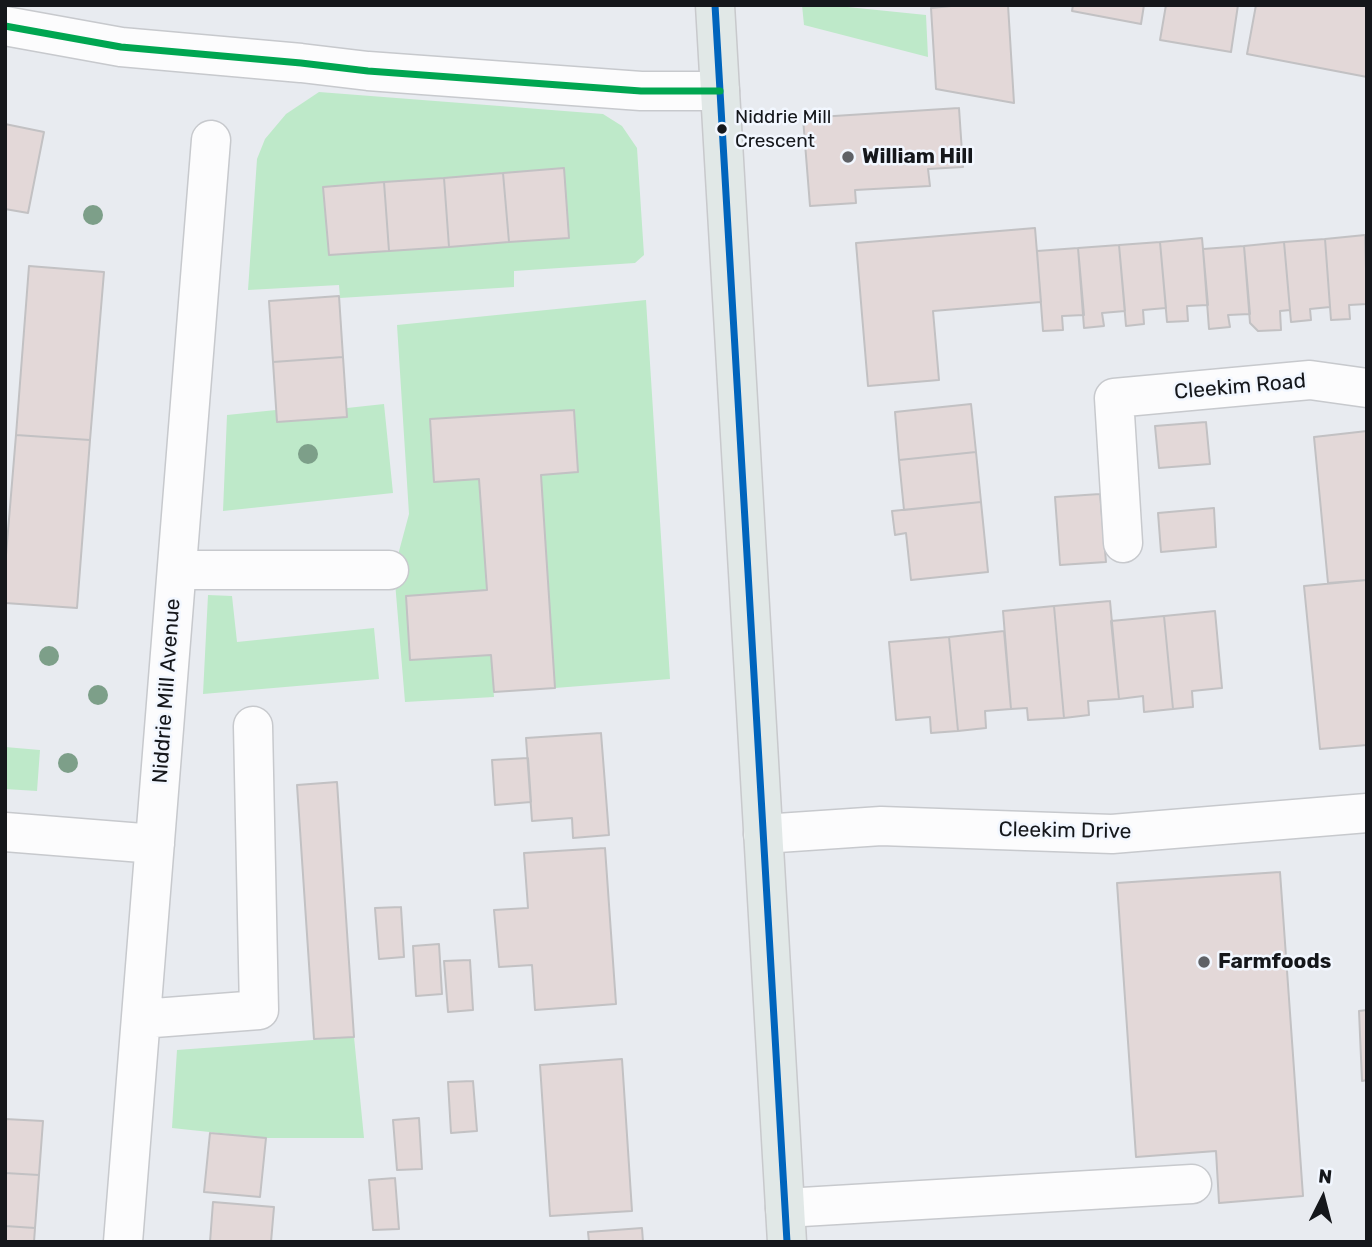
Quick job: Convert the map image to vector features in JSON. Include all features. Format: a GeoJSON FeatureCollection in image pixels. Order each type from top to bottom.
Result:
{"type":"FeatureCollection","features":[{"type":"Feature","properties":{"kind":"main road"},"geometry":{"type":"LineString","coordinates":[[715,5],[786,1225]]}},
{"type":"Feature","properties":{"kind":"street"},"geometry":{"type":"LineString","coordinates":[[5,26],[121,47],[300,62],[368,71],[640,91],[720,91]]}},
{"type":"Feature","properties":{"kind":"street","name":"Niddrie Mill Avenue"},"geometry":{"type":"LineString","coordinates":[[123,1242],[211,140]]}},
{"type":"Feature","properties":{"kind":"street","name":"Cleekim Road"},"geometry":{"type":"LineString","coordinates":[[1123,543],[1114,398],[1310,380],[1367,388]]}},
{"type":"Feature","properties":{"kind":"street"},"geometry":{"type":"LineString","coordinates":[[177,570],[389,570]]}},
{"type":"Feature","properties":{"kind":"street"},"geometry":{"type":"LineString","coordinates":[[141,1019],[259,1010],[253,726]]}},
{"type":"Feature","properties":{"kind":"street","name":"Cleekim Drive"},"geometry":{"type":"LineString","coordinates":[[763,834],[881,826],[1112,834],[1367,813]]}},
{"type":"Feature","properties":{"kind":"street"},"geometry":{"type":"LineString","coordinates":[[5,832],[155,844]]}},
{"type":"Feature","properties":{"kind":"street"},"geometry":{"type":"LineString","coordinates":[[786,1225],[1192,1184]]}},
{"type":"Feature","properties":{"kind":"green space"},"geometry":{"type":"Polygon","coordinates":[[[802,5],[926,15],[928,57],[804,25],[802,5]]]}},
{"type":"Feature","properties":{"kind":"green space"},"geometry":{"type":"Polygon","coordinates":[[[319,92],[603,114],[622,126],[637,148],[644,255],[635,263],[514,271],[514,287],[340,298],[339,285],[248,290],[257,159],[265,139],[286,114],[319,92]]]}},
{"type":"Feature","properties":{"kind":"green space"},"geometry":{"type":"Polygon","coordinates":[[[646,300],[670,679],[555,688],[541,475],[578,472],[574,410],[430,419],[434,481],[479,479],[487,590],[406,596],[410,660],[491,655],[494,697],[405,702],[394,570],[409,514],[397,325],[646,300]]]}},
{"type":"Feature","properties":{"kind":"green space"},"geometry":{"type":"Polygon","coordinates":[[[384,404],[393,493],[223,511],[227,415],[276,410],[278,422],[347,417],[347,408],[384,404]]]}},
{"type":"Feature","properties":{"kind":"green space"},"geometry":{"type":"Polygon","coordinates":[[[208,595],[232,596],[237,642],[374,628],[379,679],[203,694],[208,595]]]}},
{"type":"Feature","properties":{"kind":"green space"},"geometry":{"type":"Polygon","coordinates":[[[5,747],[40,750],[37,791],[5,789],[5,747]]]}},
{"type":"Feature","properties":{"kind":"green space"},"geometry":{"type":"Polygon","coordinates":[[[354,1037],[364,1138],[266,1138],[172,1128],[177,1050],[354,1037]]]}},
{"type":"Feature","properties":{"kind":"building"},"geometry":{"type":"Polygon","coordinates":[[[1008,5],[1014,103],[936,89],[931,8],[1008,5]]]}},
{"type":"Feature","properties":{"kind":"building"},"geometry":{"type":"Polygon","coordinates":[[[1073,5],[1144,5],[1141,24],[1072,11],[1073,5]]]}},
{"type":"Feature","properties":{"kind":"building"},"geometry":{"type":"Polygon","coordinates":[[[1166,5],[1238,5],[1231,52],[1160,40],[1166,5]]]}},
{"type":"Feature","properties":{"kind":"building"},"geometry":{"type":"Polygon","coordinates":[[[1256,5],[1367,5],[1367,77],[1247,54],[1256,5]]]}},
{"type":"Feature","properties":{"kind":"building"},"geometry":{"type":"Polygon","coordinates":[[[959,108],[963,167],[928,169],[930,186],[855,190],[856,203],[810,206],[803,118],[959,108]]]}},
{"type":"Feature","properties":{"kind":"building"},"geometry":{"type":"Polygon","coordinates":[[[5,124],[44,132],[28,213],[5,209],[5,124]]]}},
{"type":"Feature","properties":{"kind":"building"},"geometry":{"type":"Polygon","coordinates":[[[564,168],[569,238],[509,242],[503,173],[564,168]]]}},
{"type":"Feature","properties":{"kind":"building"},"geometry":{"type":"Polygon","coordinates":[[[503,173],[509,242],[449,247],[444,178],[503,173]]]}},
{"type":"Feature","properties":{"kind":"building"},"geometry":{"type":"Polygon","coordinates":[[[444,178],[449,247],[389,251],[384,182],[444,178]]]}},
{"type":"Feature","properties":{"kind":"building"},"geometry":{"type":"Polygon","coordinates":[[[384,182],[389,251],[329,255],[323,187],[384,182]]]}},
{"type":"Feature","properties":{"kind":"building"},"geometry":{"type":"Polygon","coordinates":[[[1035,228],[1041,302],[933,311],[939,380],[868,386],[856,243],[1035,228]]]}},
{"type":"Feature","properties":{"kind":"building"},"geometry":{"type":"Polygon","coordinates":[[[1365,235],[1367,304],[1349,305],[1350,319],[1331,320],[1325,239],[1365,235]]]}},
{"type":"Feature","properties":{"kind":"building"},"geometry":{"type":"Polygon","coordinates":[[[1202,238],[1208,305],[1187,306],[1188,321],[1167,322],[1160,242],[1202,238]]]}},
{"type":"Feature","properties":{"kind":"building"},"geometry":{"type":"Polygon","coordinates":[[[1325,239],[1330,307],[1310,309],[1311,320],[1291,322],[1284,242],[1325,239]]]}},
{"type":"Feature","properties":{"kind":"building"},"geometry":{"type":"Polygon","coordinates":[[[1160,242],[1166,308],[1143,310],[1144,324],[1126,326],[1119,245],[1160,242]]]}},
{"type":"Feature","properties":{"kind":"building"},"geometry":{"type":"Polygon","coordinates":[[[1284,242],[1290,310],[1280,311],[1281,330],[1258,331],[1250,323],[1244,246],[1284,242]]]}},
{"type":"Feature","properties":{"kind":"building"},"geometry":{"type":"Polygon","coordinates":[[[1119,245],[1125,311],[1102,313],[1104,326],[1084,328],[1078,248],[1119,245]]]}},
{"type":"Feature","properties":{"kind":"building"},"geometry":{"type":"Polygon","coordinates":[[[1244,246],[1250,314],[1228,315],[1230,327],[1209,329],[1203,249],[1244,246]]]}},
{"type":"Feature","properties":{"kind":"building"},"geometry":{"type":"Polygon","coordinates":[[[1078,248],[1084,315],[1062,316],[1063,330],[1043,331],[1037,251],[1078,248]]]}},
{"type":"Feature","properties":{"kind":"building"},"geometry":{"type":"Polygon","coordinates":[[[29,266],[104,272],[90,440],[16,435],[29,266]]]}},
{"type":"Feature","properties":{"kind":"building"},"geometry":{"type":"Polygon","coordinates":[[[339,296],[343,357],[273,362],[269,301],[339,296]]]}},
{"type":"Feature","properties":{"kind":"building"},"geometry":{"type":"Polygon","coordinates":[[[343,357],[347,417],[277,422],[273,362],[343,357]]]}},
{"type":"Feature","properties":{"kind":"building"},"geometry":{"type":"Polygon","coordinates":[[[971,404],[976,452],[899,460],[895,412],[971,404]]]}},
{"type":"Feature","properties":{"kind":"building"},"geometry":{"type":"Polygon","coordinates":[[[574,410],[578,472],[541,475],[555,688],[494,692],[491,655],[410,660],[406,596],[487,590],[479,479],[434,482],[430,419],[574,410]]]}},
{"type":"Feature","properties":{"kind":"building"},"geometry":{"type":"Polygon","coordinates":[[[1206,422],[1210,464],[1159,468],[1155,426],[1206,422]]]}},
{"type":"Feature","properties":{"kind":"building"},"geometry":{"type":"Polygon","coordinates":[[[1367,431],[1367,580],[1328,583],[1314,437],[1367,431]]]}},
{"type":"Feature","properties":{"kind":"building"},"geometry":{"type":"Polygon","coordinates":[[[16,435],[90,440],[77,608],[5,603],[5,567],[16,435]]]}},
{"type":"Feature","properties":{"kind":"building"},"geometry":{"type":"Polygon","coordinates":[[[976,452],[981,502],[904,510],[899,460],[976,452]]]}},
{"type":"Feature","properties":{"kind":"building"},"geometry":{"type":"Polygon","coordinates":[[[1100,494],[1106,562],[1060,565],[1055,497],[1100,494]]]}},
{"type":"Feature","properties":{"kind":"building"},"geometry":{"type":"Polygon","coordinates":[[[981,502],[988,572],[911,580],[906,533],[895,535],[892,511],[981,502]]]}},
{"type":"Feature","properties":{"kind":"building"},"geometry":{"type":"Polygon","coordinates":[[[1214,508],[1216,547],[1161,552],[1158,513],[1214,508]]]}},
{"type":"Feature","properties":{"kind":"building"},"geometry":{"type":"Polygon","coordinates":[[[1367,580],[1367,745],[1320,749],[1304,586],[1367,580]]]}},
{"type":"Feature","properties":{"kind":"building"},"geometry":{"type":"Polygon","coordinates":[[[1110,601],[1119,699],[1088,701],[1089,715],[1064,718],[1054,606],[1110,601]]]}},
{"type":"Feature","properties":{"kind":"building"},"geometry":{"type":"Polygon","coordinates":[[[1054,606],[1064,718],[1028,720],[1027,708],[1011,709],[1003,611],[1054,606]]]}},
{"type":"Feature","properties":{"kind":"building"},"geometry":{"type":"Polygon","coordinates":[[[1215,611],[1222,688],[1192,691],[1193,707],[1173,709],[1164,616],[1215,611]]]}},
{"type":"Feature","properties":{"kind":"building"},"geometry":{"type":"Polygon","coordinates":[[[1164,616],[1173,709],[1144,712],[1143,696],[1119,699],[1111,621],[1164,616]]]}},
{"type":"Feature","properties":{"kind":"building"},"geometry":{"type":"Polygon","coordinates":[[[1004,631],[1011,709],[985,711],[986,728],[958,731],[949,637],[1004,631]]]}},
{"type":"Feature","properties":{"kind":"building"},"geometry":{"type":"Polygon","coordinates":[[[949,637],[958,731],[931,733],[930,717],[896,720],[889,642],[949,637]]]}},
{"type":"Feature","properties":{"kind":"building"},"geometry":{"type":"Polygon","coordinates":[[[601,733],[609,835],[573,838],[572,818],[532,821],[526,738],[601,733]]]}},
{"type":"Feature","properties":{"kind":"building"},"geometry":{"type":"Polygon","coordinates":[[[528,758],[531,802],[495,805],[492,760],[528,758]]]}},
{"type":"Feature","properties":{"kind":"building"},"geometry":{"type":"Polygon","coordinates":[[[337,782],[354,1037],[314,1039],[297,785],[337,782]]]}},
{"type":"Feature","properties":{"kind":"building"},"geometry":{"type":"Polygon","coordinates":[[[605,848],[616,1004],[535,1010],[532,965],[499,967],[494,910],[528,908],[524,853],[605,848]]]}},
{"type":"Feature","properties":{"kind":"building","name":"Farmfoods"},"geometry":{"type":"Polygon","coordinates":[[[1280,872],[1303,1196],[1219,1203],[1216,1151],[1136,1157],[1117,883],[1280,872]]]}},
{"type":"Feature","properties":{"kind":"building"},"geometry":{"type":"Polygon","coordinates":[[[401,907],[404,957],[379,959],[375,908],[401,907]]]}},
{"type":"Feature","properties":{"kind":"building"},"geometry":{"type":"Polygon","coordinates":[[[439,944],[442,994],[416,996],[413,946],[439,944]]]}},
{"type":"Feature","properties":{"kind":"building"},"geometry":{"type":"Polygon","coordinates":[[[470,960],[473,1010],[448,1012],[444,961],[470,960]]]}},
{"type":"Feature","properties":{"kind":"building"},"geometry":{"type":"Polygon","coordinates":[[[1367,1010],[1367,1080],[1362,1081],[1359,1011],[1367,1010]]]}},
{"type":"Feature","properties":{"kind":"building"},"geometry":{"type":"Polygon","coordinates":[[[622,1059],[632,1211],[550,1216],[540,1065],[622,1059]]]}},
{"type":"Feature","properties":{"kind":"building"},"geometry":{"type":"Polygon","coordinates":[[[473,1081],[477,1131],[451,1133],[448,1082],[473,1081]]]}},
{"type":"Feature","properties":{"kind":"building"},"geometry":{"type":"Polygon","coordinates":[[[419,1118],[422,1169],[397,1170],[393,1120],[419,1118]]]}},
{"type":"Feature","properties":{"kind":"building"},"geometry":{"type":"Polygon","coordinates":[[[5,1119],[43,1121],[39,1175],[5,1173],[5,1119]]]}},
{"type":"Feature","properties":{"kind":"building"},"geometry":{"type":"Polygon","coordinates":[[[210,1133],[266,1138],[260,1197],[204,1192],[210,1133]]]}},
{"type":"Feature","properties":{"kind":"building"},"geometry":{"type":"Polygon","coordinates":[[[5,1173],[39,1175],[35,1228],[5,1226],[5,1173]]]}},
{"type":"Feature","properties":{"kind":"building"},"geometry":{"type":"Polygon","coordinates":[[[395,1178],[399,1229],[373,1230],[369,1180],[395,1178]]]}},
{"type":"Feature","properties":{"kind":"building"},"geometry":{"type":"Polygon","coordinates":[[[213,1202],[274,1207],[271,1242],[210,1242],[213,1202]]]}},
{"type":"Feature","properties":{"kind":"building"},"geometry":{"type":"Polygon","coordinates":[[[5,1226],[35,1228],[34,1242],[5,1242],[5,1226]]]}},
{"type":"Feature","properties":{"kind":"building"},"geometry":{"type":"Polygon","coordinates":[[[642,1228],[643,1242],[589,1242],[588,1232],[642,1228]]]}},
{"type":"Feature","properties":{"kind":"transit line"},"geometry":{"type":"LineString","coordinates":[[715,5],[787,1242]]}},
{"type":"Feature","properties":{"kind":"transit line"},"geometry":{"type":"LineString","coordinates":[[5,26],[121,47],[368,71],[641,91],[720,91]]}},
{"type":"Feature","properties":{"kind":"place","name":"Niddrie Mill Crescent"},"geometry":{"type":"Point","coordinates":[722,129]}},
{"type":"Feature","properties":{"kind":"place","name":"William Hill"},"geometry":{"type":"Point","coordinates":[848,157]}},
{"type":"Feature","properties":{"kind":"place","name":"Farmfoods"},"geometry":{"type":"Point","coordinates":[1204,962]}}]}
